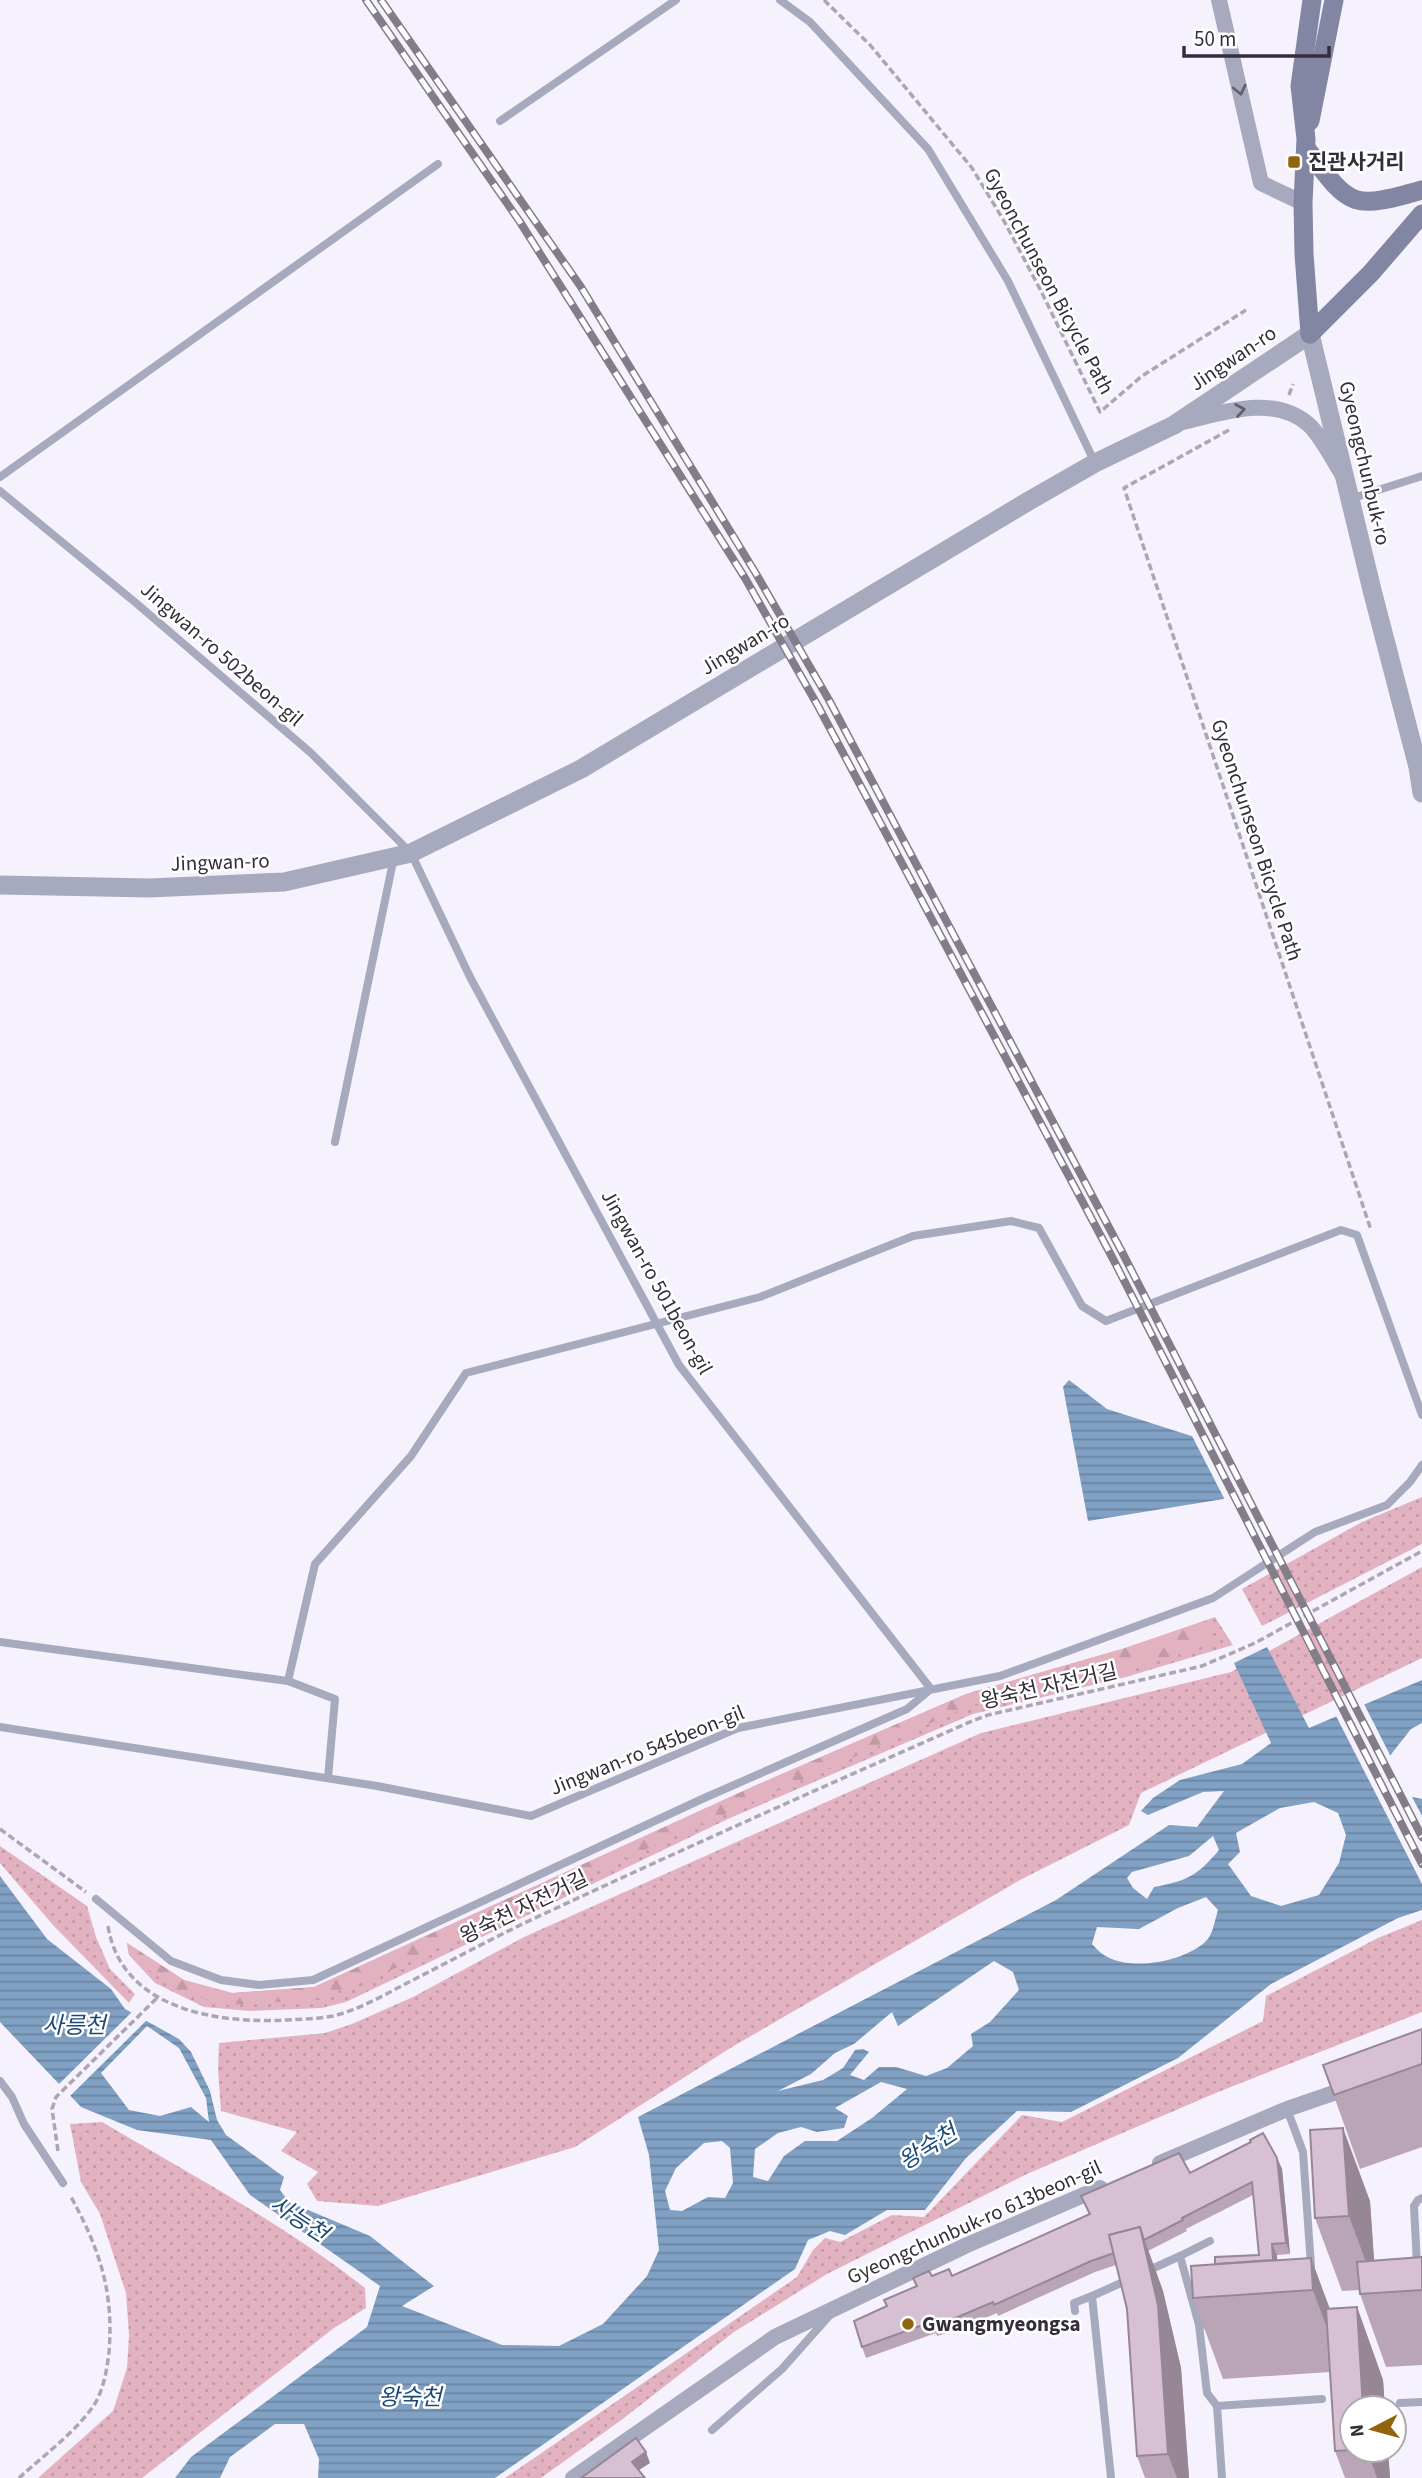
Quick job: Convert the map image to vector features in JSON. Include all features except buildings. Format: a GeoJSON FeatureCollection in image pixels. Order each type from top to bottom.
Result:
{"type":"FeatureCollection","features":[{"type":"Feature","properties":{"kind":"main road","name":"Gyeongchunbuk-ro"},"geometry":{"type":"LineString","coordinates":[[1306,143],[1300,86],[1312,0]]}},
{"type":"Feature","properties":{"kind":"main road","name":"Gyeongchunbuk-ro"},"geometry":{"type":"LineString","coordinates":[[1310,334],[1304,254],[1306,143],[1334,0]]}},
{"type":"Feature","properties":{"kind":"main road"},"geometry":{"type":"LineString","coordinates":[[1306,143],[1338,191],[1355,201],[1382,202],[1422,190]]}},
{"type":"Feature","properties":{"kind":"main road","name":"Jingwan-ro"},"geometry":{"type":"LineString","coordinates":[[1310,334],[1371,273],[1422,214]]}},
{"type":"Feature","properties":{"kind":"street"},"geometry":{"type":"LineString","coordinates":[[1219,0],[1261,183],[1303,203]]}},
{"type":"Feature","properties":{"kind":"street","name":"Jingwan-ro"},"geometry":{"type":"LineString","coordinates":[[0,885],[150,888],[284,882],[402,855],[581,769],[1095,463],[1174,425],[1310,334]]}},
{"type":"Feature","properties":{"kind":"street","name":"Gyeongchunbuk-ro"},"geometry":{"type":"LineString","coordinates":[[1310,334],[1418,767],[1422,793]]}},
{"type":"Feature","properties":{"kind":"street"},"geometry":{"type":"LineString","coordinates":[[1174,425],[1239,410],[1265,407],[1286,411],[1309,425],[1348,490]]}},
{"type":"Feature","properties":{"kind":"street"},"geometry":{"type":"LineString","coordinates":[[1146,2169],[1287,2109],[1373,2079]]}},
{"type":"Feature","properties":{"kind":"street","name":"Gyeongchunbuk-ro 613beon-gil"},"geometry":{"type":"LineString","coordinates":[[573,2478],[775,2337],[967,2245],[1120,2180]]}},
{"type":"Feature","properties":{"kind":"lane"},"geometry":{"type":"LineString","coordinates":[[500,121],[677,0]]}},
{"type":"Feature","properties":{"kind":"lane"},"geometry":{"type":"LineString","coordinates":[[780,0],[810,22],[928,149],[1007,281],[1095,463]]}},
{"type":"Feature","properties":{"kind":"lane"},"geometry":{"type":"LineString","coordinates":[[0,477],[438,164]]}},
{"type":"Feature","properties":{"kind":"lane"},"geometry":{"type":"LineString","coordinates":[[1348,490],[1422,475]]}},
{"type":"Feature","properties":{"kind":"lane","name":"Jingwan-ro 502beon-gil"},"geometry":{"type":"LineString","coordinates":[[0,491],[311,753],[402,855]]}},
{"type":"Feature","properties":{"kind":"lane"},"geometry":{"type":"LineString","coordinates":[[335,1142],[402,855]]}},
{"type":"Feature","properties":{"kind":"lane","name":"Jingwan-ro 501beon-gil"},"geometry":{"type":"LineString","coordinates":[[402,855],[471,977],[678,1365],[931,1689]]}},
{"type":"Feature","properties":{"kind":"lane"},"geometry":{"type":"LineString","coordinates":[[288,1681],[315,1564],[411,1456],[466,1373],[760,1297],[913,1236],[1011,1222],[1039,1228],[1082,1306],[1106,1321],[1341,1230],[1357,1235],[1422,1415]]}},
{"type":"Feature","properties":{"kind":"lane","name":"Jingwan-ro 545beon-gil"},"geometry":{"type":"LineString","coordinates":[[0,1727],[328,1778],[531,1816],[738,1728],[1000,1676],[1213,1598],[1315,1532],[1387,1505],[1410,1482],[1422,1465]]}},
{"type":"Feature","properties":{"kind":"lane"},"geometry":{"type":"LineString","coordinates":[[0,1642],[288,1681],[334,1699],[328,1778]]}},
{"type":"Feature","properties":{"kind":"lane"},"geometry":{"type":"LineString","coordinates":[[96,1899],[171,1961],[183,1966],[221,1980],[259,1985],[313,1980],[702,1799],[907,1709],[931,1689]]}},
{"type":"Feature","properties":{"kind":"lane"},"geometry":{"type":"LineString","coordinates":[[0,2081],[12,2097],[24,2124],[63,2183]]}},
{"type":"Feature","properties":{"kind":"lane"},"geometry":{"type":"LineString","coordinates":[[1287,2109],[1303,2152],[1311,2274]]}},
{"type":"Feature","properties":{"kind":"lane"},"geometry":{"type":"LineString","coordinates":[[1418,2270],[1414,2206],[1422,2198]]}},
{"type":"Feature","properties":{"kind":"lane"},"geometry":{"type":"LineString","coordinates":[[1075,2311],[1074,2303],[1210,2241]]}},
{"type":"Feature","properties":{"kind":"lane"},"geometry":{"type":"LineString","coordinates":[[1180,2256],[1199,2325],[1207,2393],[1217,2406],[1222,2478]]}},
{"type":"Feature","properties":{"kind":"lane"},"geometry":{"type":"LineString","coordinates":[[1092,2296],[1111,2478]]}},
{"type":"Feature","properties":{"kind":"lane"},"geometry":{"type":"LineString","coordinates":[[712,2430],[782,2369],[838,2306]]}},
{"type":"Feature","properties":{"kind":"lane"},"geometry":{"type":"LineString","coordinates":[[1199,2325],[1225,2323]]}},
{"type":"Feature","properties":{"kind":"lane"},"geometry":{"type":"LineString","coordinates":[[1217,2406],[1321,2399]]}},
{"type":"Feature","properties":{"kind":"path","name":"Gyeonchunseon Bicycle Path"},"geometry":{"type":"LineString","coordinates":[[824,0],[871,46],[972,169],[1004,220],[1100,412],[1142,376],[1246,310]]}},
{"type":"Feature","properties":{"kind":"path"},"geometry":{"type":"LineString","coordinates":[[1288,400],[1293,384]]}},
{"type":"Feature","properties":{"kind":"path","name":"Gyeonchunseon Bicycle Path"},"geometry":{"type":"LineString","coordinates":[[1237,425],[1124,488],[1374,1239]]}},
{"type":"Feature","properties":{"kind":"path","name":"왕숙천 자전거길"},"geometry":{"type":"LineString","coordinates":[[19,2478],[94,2406],[107,2364],[110,2307],[105,2271],[92,2237],[63,2183],[52,2109],[56,2097],[158,1997],[191,2012],[248,2021],[318,2019],[337,2015],[382,1996],[607,1884],[972,1721],[1219,1660],[1422,1551]]}},
{"type":"Feature","properties":{"kind":"green space"},"geometry":{"type":"Polygon","coordinates":[[[1422,1497],[1422,1544],[1262,1626],[1242,1589],[1362,1522],[1422,1497]]]}},
{"type":"Feature","properties":{"kind":"green space"},"geometry":{"type":"Polygon","coordinates":[[[1422,1567],[1422,1658],[1141,1793],[1129,1825],[1020,1880],[732,2047],[575,2147],[378,2206],[317,2201],[307,2184],[318,2172],[281,2151],[297,2132],[221,2111],[219,2043],[325,2033],[352,2024],[413,1997],[524,1937],[981,1733],[1231,1672],[1422,1567]]]}},
{"type":"Feature","properties":{"kind":"green space"},"geometry":{"type":"Polygon","coordinates":[[[1215,1617],[1233,1645],[1126,1677],[973,1714],[730,1818],[346,2002],[322,2008],[250,2011],[204,2007],[155,1983],[129,1955],[127,1943],[184,1980],[232,1993],[314,1987],[752,1787],[966,1694],[1122,1649],[1215,1617]]]}},
{"type":"Feature","properties":{"kind":"green space"},"geometry":{"type":"Polygon","coordinates":[[[1206,1621],[1216,1642],[1125,1671],[969,1706],[579,1879],[403,1965],[316,2000],[227,2005],[179,1992],[129,1955],[127,1943],[184,1980],[232,1993],[314,1987],[752,1787],[966,1694],[1122,1649],[1206,1621]]]}},
{"type":"Feature","properties":{"kind":"green space"},"geometry":{"type":"Polygon","coordinates":[[[0,1846],[87,1906],[96,1937],[110,1969],[135,1994],[129,2003],[52,1924],[0,1863],[0,1846]]]}},
{"type":"Feature","properties":{"kind":"green space"},"geometry":{"type":"Polygon","coordinates":[[[1422,1920],[1422,2012],[1218,2092],[1027,2174],[827,2274],[734,2332],[624,2418],[541,2478],[505,2478],[797,2277],[813,2250],[825,2238],[840,2242],[892,2215],[924,2217],[1022,2115],[1062,2122],[1263,2021],[1266,1996],[1378,1938],[1422,1920]]]}},
{"type":"Feature","properties":{"kind":"green space"},"geometry":{"type":"Polygon","coordinates":[[[102,2122],[236,2200],[334,2264],[365,2288],[366,2308],[334,2328],[142,2478],[38,2478],[113,2411],[127,2368],[129,2335],[126,2293],[100,2214],[81,2182],[70,2124],[102,2122]]]}},
{"type":"Feature","properties":{"kind":"water"},"geometry":{"type":"Polygon","coordinates":[[[1069,1380],[1107,1409],[1229,1448],[1242,1496],[1088,1521],[1063,1387],[1069,1380]]]}},
{"type":"Feature","properties":{"kind":"water","name":"왕숙천"},"geometry":{"type":"Polygon","coordinates":[[[1267,1647],[1309,1728],[1422,1680],[1422,1723],[1411,1729],[1381,1767],[1393,1793],[1422,1799],[1422,1910],[1398,1918],[1271,1984],[1178,2058],[1071,2112],[1017,2111],[966,2158],[925,2210],[887,2210],[845,2235],[830,2231],[808,2240],[795,2269],[495,2478],[318,2478],[319,2459],[304,2424],[275,2424],[230,2457],[220,2478],[175,2478],[191,2457],[367,2327],[380,2286],[250,2195],[211,2140],[137,2130],[81,2107],[0,2022],[0,1876],[47,1939],[111,1989],[125,2009],[179,2039],[191,2052],[210,2091],[217,2120],[226,2135],[284,2177],[280,2190],[289,2202],[370,2236],[434,2286],[402,2306],[502,2345],[559,2346],[603,2324],[647,2276],[659,2250],[649,2155],[638,2117],[1056,1900],[1169,1825],[1197,1827],[1224,1791],[1203,1792],[1148,1815],[1141,1811],[1153,1798],[1180,1780],[1242,1764],[1271,1743],[1234,1663],[1267,1647]],[[1314,1802],[1280,1808],[1236,1833],[1240,1852],[1228,1864],[1251,1896],[1281,1906],[1319,1895],[1339,1863],[1346,1835],[1338,1813],[1314,1802]],[[1213,1836],[1189,1856],[1132,1872],[1127,1878],[1133,1888],[1147,1899],[1154,1887],[1191,1876],[1219,1850],[1213,1836]],[[1206,1897],[1178,1908],[1139,1929],[1097,1927],[1092,1944],[1104,1955],[1128,1963],[1142,1964],[1172,1959],[1198,1948],[1207,1940],[1218,1910],[1206,1897]],[[994,1961],[898,2026],[892,2012],[854,2044],[835,2053],[811,2074],[778,2091],[823,2080],[843,2068],[855,2050],[863,2049],[869,2052],[850,2075],[864,2080],[879,2067],[896,2067],[926,2076],[947,2068],[973,2046],[971,2034],[990,2022],[1019,1990],[1013,1972],[994,1961]],[[147,2026],[101,2073],[129,2110],[160,2116],[191,2107],[209,2122],[206,2098],[179,2048],[147,2026]],[[881,2082],[835,2108],[848,2116],[844,2128],[817,2132],[801,2127],[778,2133],[755,2149],[753,2177],[768,2181],[784,2156],[805,2141],[837,2141],[872,2118],[907,2089],[881,2082]],[[722,2141],[704,2143],[676,2168],[665,2191],[670,2210],[682,2211],[708,2197],[725,2198],[733,2183],[730,2148],[722,2141]]]}},
{"type":"Feature","properties":{"kind":"pier"},"geometry":{"type":"Polygon","coordinates":[[[1190,1432],[1232,1446],[1244,1498],[1226,1502],[1190,1432]]]}},
{"type":"Feature","properties":{"kind":"pier"},"geometry":{"type":"Polygon","coordinates":[[[1363,1702],[1392,1759],[1385,1768],[1395,1790],[1410,1793],[1422,1816],[1422,1884],[1335,1714],[1363,1702]]]}},
{"type":"Feature","properties":{"kind":"pier"},"geometry":{"type":"Polygon","coordinates":[[[134,2010],[149,2018],[68,2098],[56,2087],[134,2010]]]}},
{"type":"Feature","properties":{"kind":"railway"},"geometry":{"type":"LineString","coordinates":[[366,0],[520,222],[745,578],[818,706],[1112,1257],[1422,1864]]}},
{"type":"Feature","properties":{"kind":"railway"},"geometry":{"type":"LineString","coordinates":[[381,0],[581,287],[755,572],[829,700],[1122,1252],[1422,1837]]}},
{"type":"Feature","properties":{"kind":"place","name":"진관사거리"},"geometry":{"type":"Point","coordinates":[1294,162]}},
{"type":"Feature","properties":{"kind":"place","name":"Gwangmyeongsa"},"geometry":{"type":"Point","coordinates":[908,2324]}},
{"type":"Feature","properties":{"kind":"water label","name":"사릉천"},"geometry":{"type":"Point","coordinates":[74,2025]}},
{"type":"Feature","properties":{"kind":"water label","name":"사능천"},"geometry":{"type":"Point","coordinates":[299,2219]}}]}
